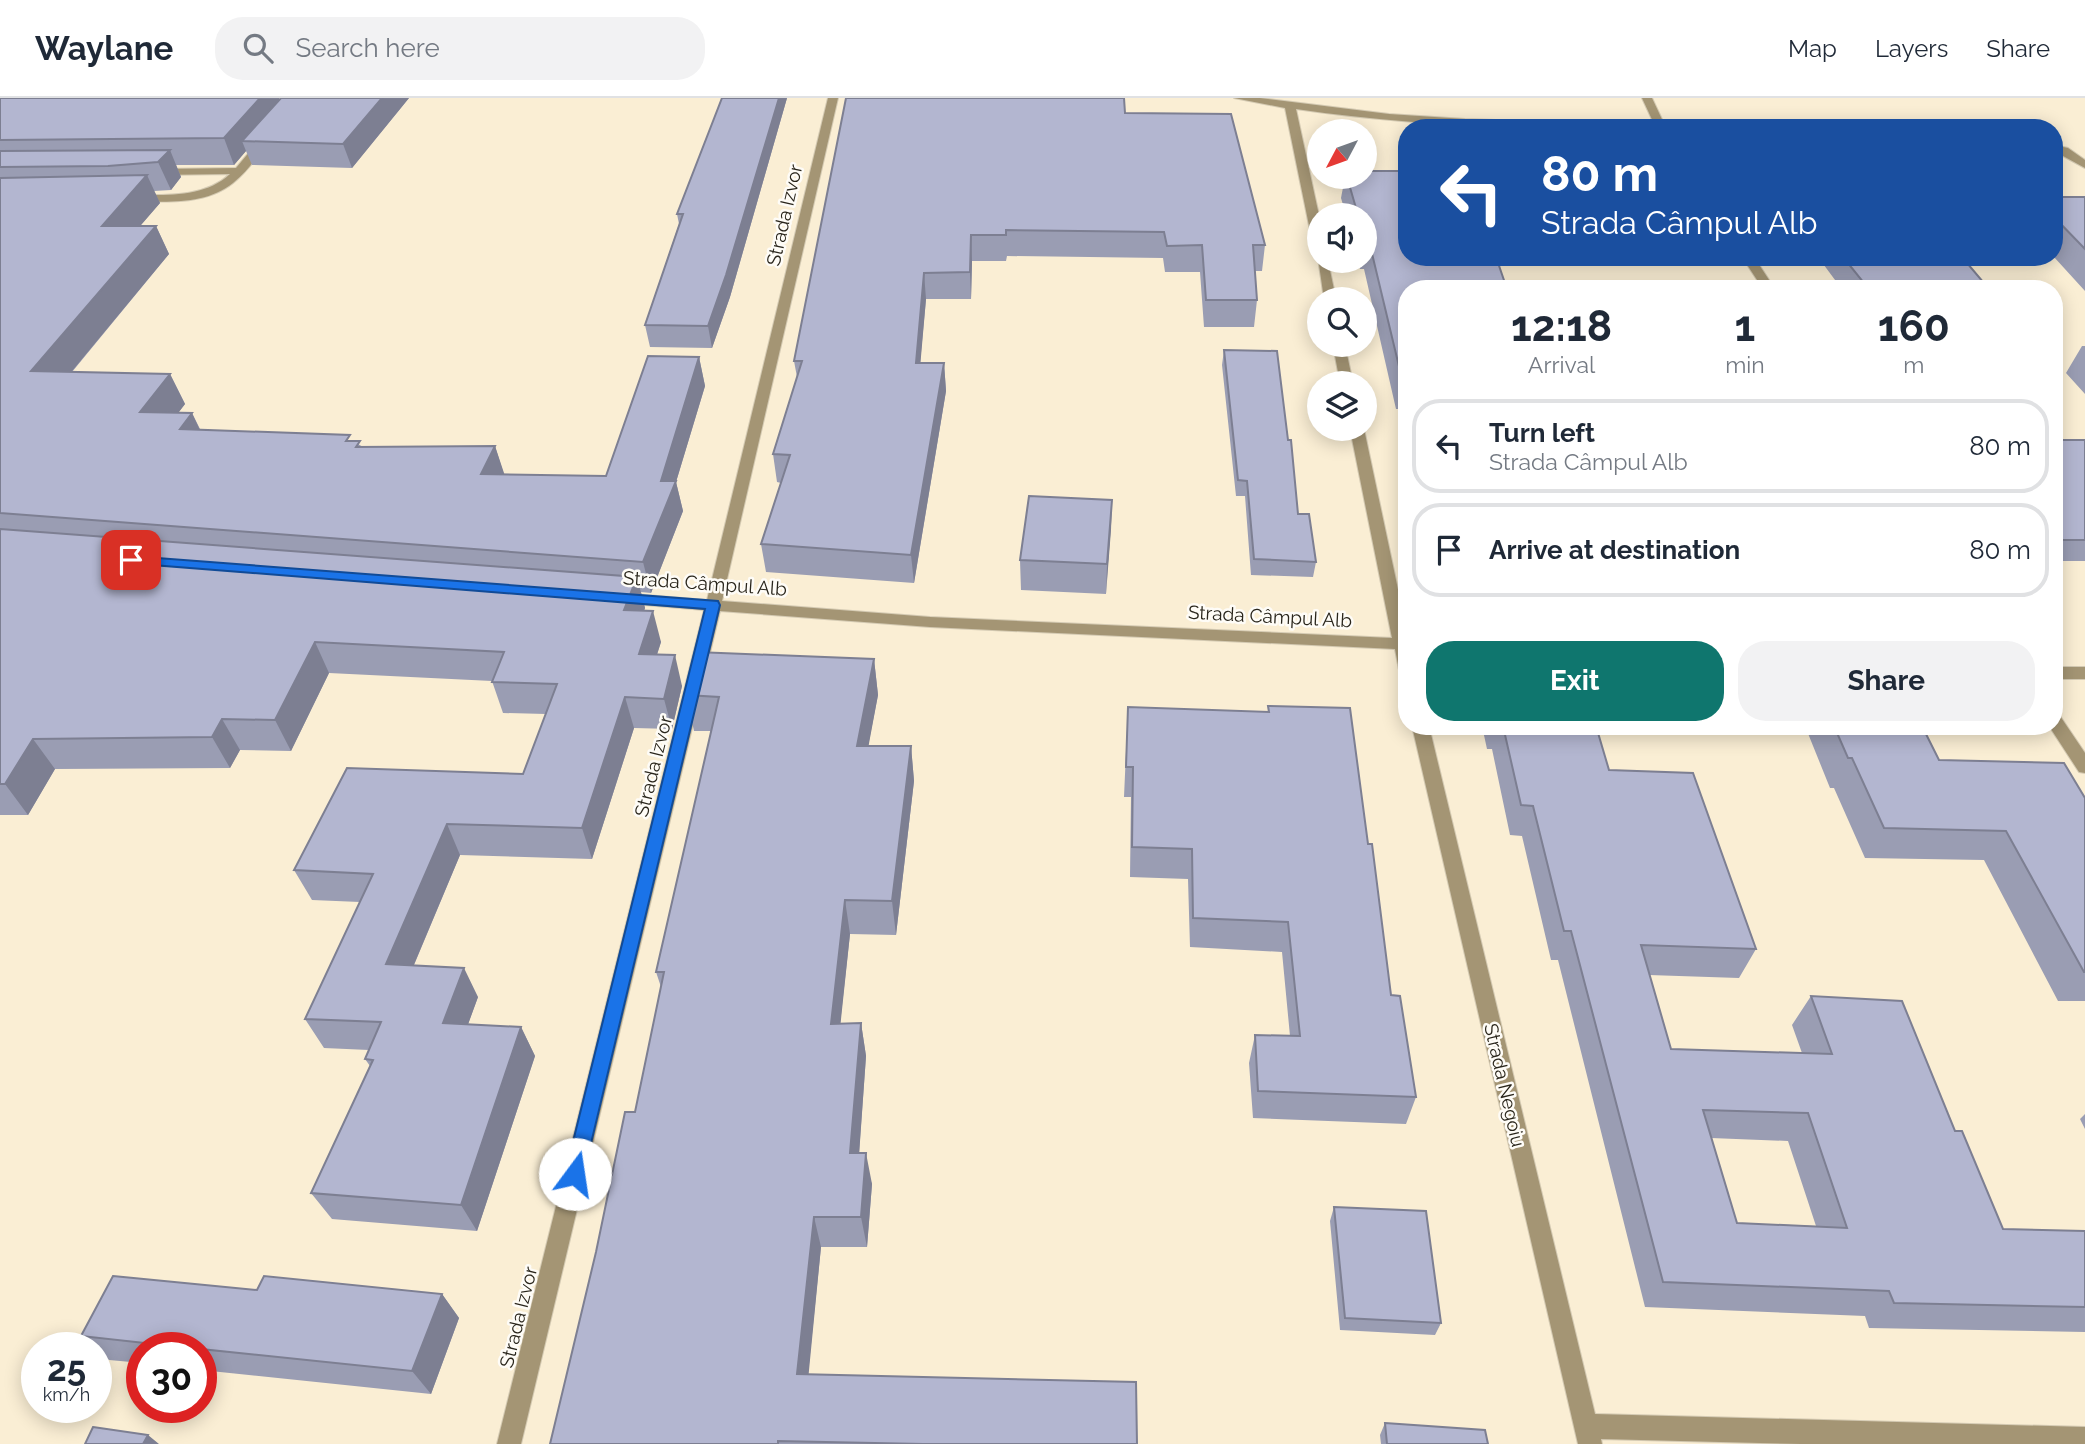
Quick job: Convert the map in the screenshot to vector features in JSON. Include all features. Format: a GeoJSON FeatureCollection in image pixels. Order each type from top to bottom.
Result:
{"type":"FeatureCollection","features":[{"type":"Feature","properties":{"kind":"street","name":"Strada Izvor"},"geometry":{"type":"LineString","coordinates":[[509,1444],[833,98]]}},
{"type":"Feature","properties":{"kind":"street"},"geometry":{"type":"LineString","coordinates":[[1239,98],[1290,107],[1418,119]]}},
{"type":"Feature","properties":{"kind":"street"},"geometry":{"type":"LineString","coordinates":[[1647,98],[1658,119]]}},
{"type":"Feature","properties":{"kind":"street"},"geometry":{"type":"LineString","coordinates":[[1290,107],[1310,203]]}},
{"type":"Feature","properties":{"kind":"street"},"geometry":{"type":"LineString","coordinates":[[126,198],[192,195],[229,181],[274,129]]}},
{"type":"Feature","properties":{"kind":"street"},"geometry":{"type":"LineString","coordinates":[[2063,151],[2085,165]]}},
{"type":"Feature","properties":{"kind":"street"},"geometry":{"type":"LineString","coordinates":[[139,172],[237,171]]}},
{"type":"Feature","properties":{"kind":"street"},"geometry":{"type":"LineString","coordinates":[[1360,441],[1398,617]]}},
{"type":"Feature","properties":{"kind":"street","name":"Strada Câmpul Alb"},"geometry":{"type":"LineString","coordinates":[[603,596],[930,621],[1398,644]]}},
{"type":"Feature","properties":{"kind":"street"},"geometry":{"type":"LineString","coordinates":[[2063,673],[2085,674]]}},
{"type":"Feature","properties":{"kind":"street"},"geometry":{"type":"LineString","coordinates":[[2063,734],[2085,767]]}},
{"type":"Feature","properties":{"kind":"street","name":"Strada Negoiu"},"geometry":{"type":"LineString","coordinates":[[1422,735],[1588,1435]]}},
{"type":"Feature","properties":{"kind":"street"},"geometry":{"type":"LineString","coordinates":[[1588,1435],[2085,1439]]}},
{"type":"Feature","properties":{"kind":"building"},"geometry":{"type":"Polygon","coordinates":[[[0,98],[260,98],[224,138],[0,140],[0,98]]]}},
{"type":"Feature","properties":{"kind":"building"},"geometry":{"type":"Polygon","coordinates":[[[281,98],[382,98],[343,144],[242,141],[281,98]]]}},
{"type":"Feature","properties":{"kind":"building"},"geometry":{"type":"Polygon","coordinates":[[[722,98],[779,98],[726,275],[708,326],[645,325],[683,214],[677,214],[722,98]]]}},
{"type":"Feature","properties":{"kind":"building"},"geometry":{"type":"Polygon","coordinates":[[[846,98],[1124,98],[1125,113],[1231,114],[1265,245],[1253,245],[1257,300],[1206,300],[1202,245],[1167,246],[1164,232],[1006,230],[1006,235],[971,235],[970,272],[924,273],[916,363],[944,363],[911,555],[761,544],[790,455],[773,454],[802,361],[794,361],[846,98]]]}},
{"type":"Feature","properties":{"kind":"building"},"geometry":{"type":"Polygon","coordinates":[[[170,150],[158,162],[108,166],[0,167],[0,151],[170,150]]]}},
{"type":"Feature","properties":{"kind":"building"},"geometry":{"type":"Polygon","coordinates":[[[1377,171],[1398,171],[1398,266],[1499,266],[1504,280],[1398,280],[1398,362],[1377,273],[1377,203],[1355,203],[1350,189],[1377,189],[1377,171]]]}},
{"type":"Feature","properties":{"kind":"building"},"geometry":{"type":"Polygon","coordinates":[[[147,175],[102,226],[156,226],[31,371],[170,374],[140,412],[192,413],[180,429],[350,435],[346,441],[360,441],[356,447],[495,446],[481,474],[606,476],[648,356],[699,357],[661,481],[676,481],[643,562],[0,513],[0,178],[147,175]]]}},
{"type":"Feature","properties":{"kind":"building"},"geometry":{"type":"Polygon","coordinates":[[[2063,197],[2085,197],[2085,249],[2063,226],[2063,197]]]}},
{"type":"Feature","properties":{"kind":"building"},"geometry":{"type":"Polygon","coordinates":[[[1850,266],[1970,266],[1981,280],[1862,280],[1850,266]]]}},
{"type":"Feature","properties":{"kind":"building"},"geometry":{"type":"Polygon","coordinates":[[[1224,350],[1277,351],[1288,440],[1291,440],[1298,514],[1309,514],[1316,562],[1254,559],[1247,481],[1238,480],[1224,350]]]}},
{"type":"Feature","properties":{"kind":"building"},"geometry":{"type":"Polygon","coordinates":[[[2063,440],[2085,440],[2085,540],[2063,540],[2063,440]]]}},
{"type":"Feature","properties":{"kind":"building"},"geometry":{"type":"Polygon","coordinates":[[[1029,496],[1112,500],[1107,564],[1020,560],[1029,496]]]}},
{"type":"Feature","properties":{"kind":"building"},"geometry":{"type":"Polygon","coordinates":[[[0,529],[637,577],[624,610],[653,611],[639,654],[675,655],[664,699],[625,697],[582,828],[447,824],[386,964],[464,968],[443,1023],[521,1027],[461,1205],[311,1193],[373,1060],[365,1059],[381,1022],[305,1019],[373,874],[294,870],[347,768],[523,774],[557,684],[492,682],[504,652],[315,642],[275,720],[222,719],[212,737],[33,739],[5,784],[0,784],[0,529]]]}},
{"type":"Feature","properties":{"kind":"building"},"geometry":{"type":"Polygon","coordinates":[[[696,652],[874,659],[857,746],[911,746],[892,901],[845,900],[831,1024],[861,1023],[850,1153],[866,1153],[861,1217],[814,1217],[797,1374],[1136,1382],[1137,1444],[778,1441],[778,1444],[550,1444],[596,1252],[625,1112],[635,1112],[664,972],[656,972],[719,697],[686,695],[696,652]]]}},
{"type":"Feature","properties":{"kind":"building"},"geometry":{"type":"Polygon","coordinates":[[[1268,706],[1350,708],[1368,844],[1372,844],[1391,995],[1400,996],[1416,1097],[1258,1091],[1255,1035],[1300,1036],[1288,922],[1193,918],[1192,849],[1132,847],[1133,767],[1126,767],[1128,707],[1269,712],[1268,706]]]}},
{"type":"Feature","properties":{"kind":"building"},"geometry":{"type":"Polygon","coordinates":[[[1505,735],[1599,735],[1609,770],[1693,773],[1756,949],[1641,945],[1671,1049],[1832,1054],[1811,996],[1902,1001],[1955,1131],[1962,1131],[2003,1229],[2085,1231],[2085,1307],[1894,1303],[1889,1291],[1663,1282],[1571,931],[1564,931],[1533,806],[1521,805],[1505,735]],[[1703,1110],[1737,1223],[1847,1228],[1808,1113],[1703,1110]]]}},
{"type":"Feature","properties":{"kind":"building"},"geometry":{"type":"Polygon","coordinates":[[[1838,735],[1926,735],[1939,760],[2064,763],[2085,798],[2085,972],[2006,831],[1884,828],[1852,758],[1848,758],[1838,735]]]}},
{"type":"Feature","properties":{"kind":"building"},"geometry":{"type":"Polygon","coordinates":[[[1334,1207],[1426,1211],[1441,1323],[1345,1318],[1334,1207]]]}},
{"type":"Feature","properties":{"kind":"building"},"geometry":{"type":"Polygon","coordinates":[[[113,1276],[257,1290],[264,1276],[442,1294],[412,1371],[217,1351],[217,1332],[126,1332],[126,1341],[112,1339],[112,1332],[83,1332],[113,1276]]]}},
{"type":"Feature","properties":{"kind":"building"},"geometry":{"type":"Polygon","coordinates":[[[1385,1423],[1485,1430],[1488,1444],[1387,1444],[1385,1423]]]}},
{"type":"Feature","properties":{"kind":"building"},"geometry":{"type":"Polygon","coordinates":[[[93,1427],[148,1435],[143,1444],[85,1444],[93,1427]]]}},
{"type":"Feature","properties":{"kind":"route"},"geometry":{"type":"LineString","coordinates":[[131,560],[713,605],[575,1174]]}}]}
